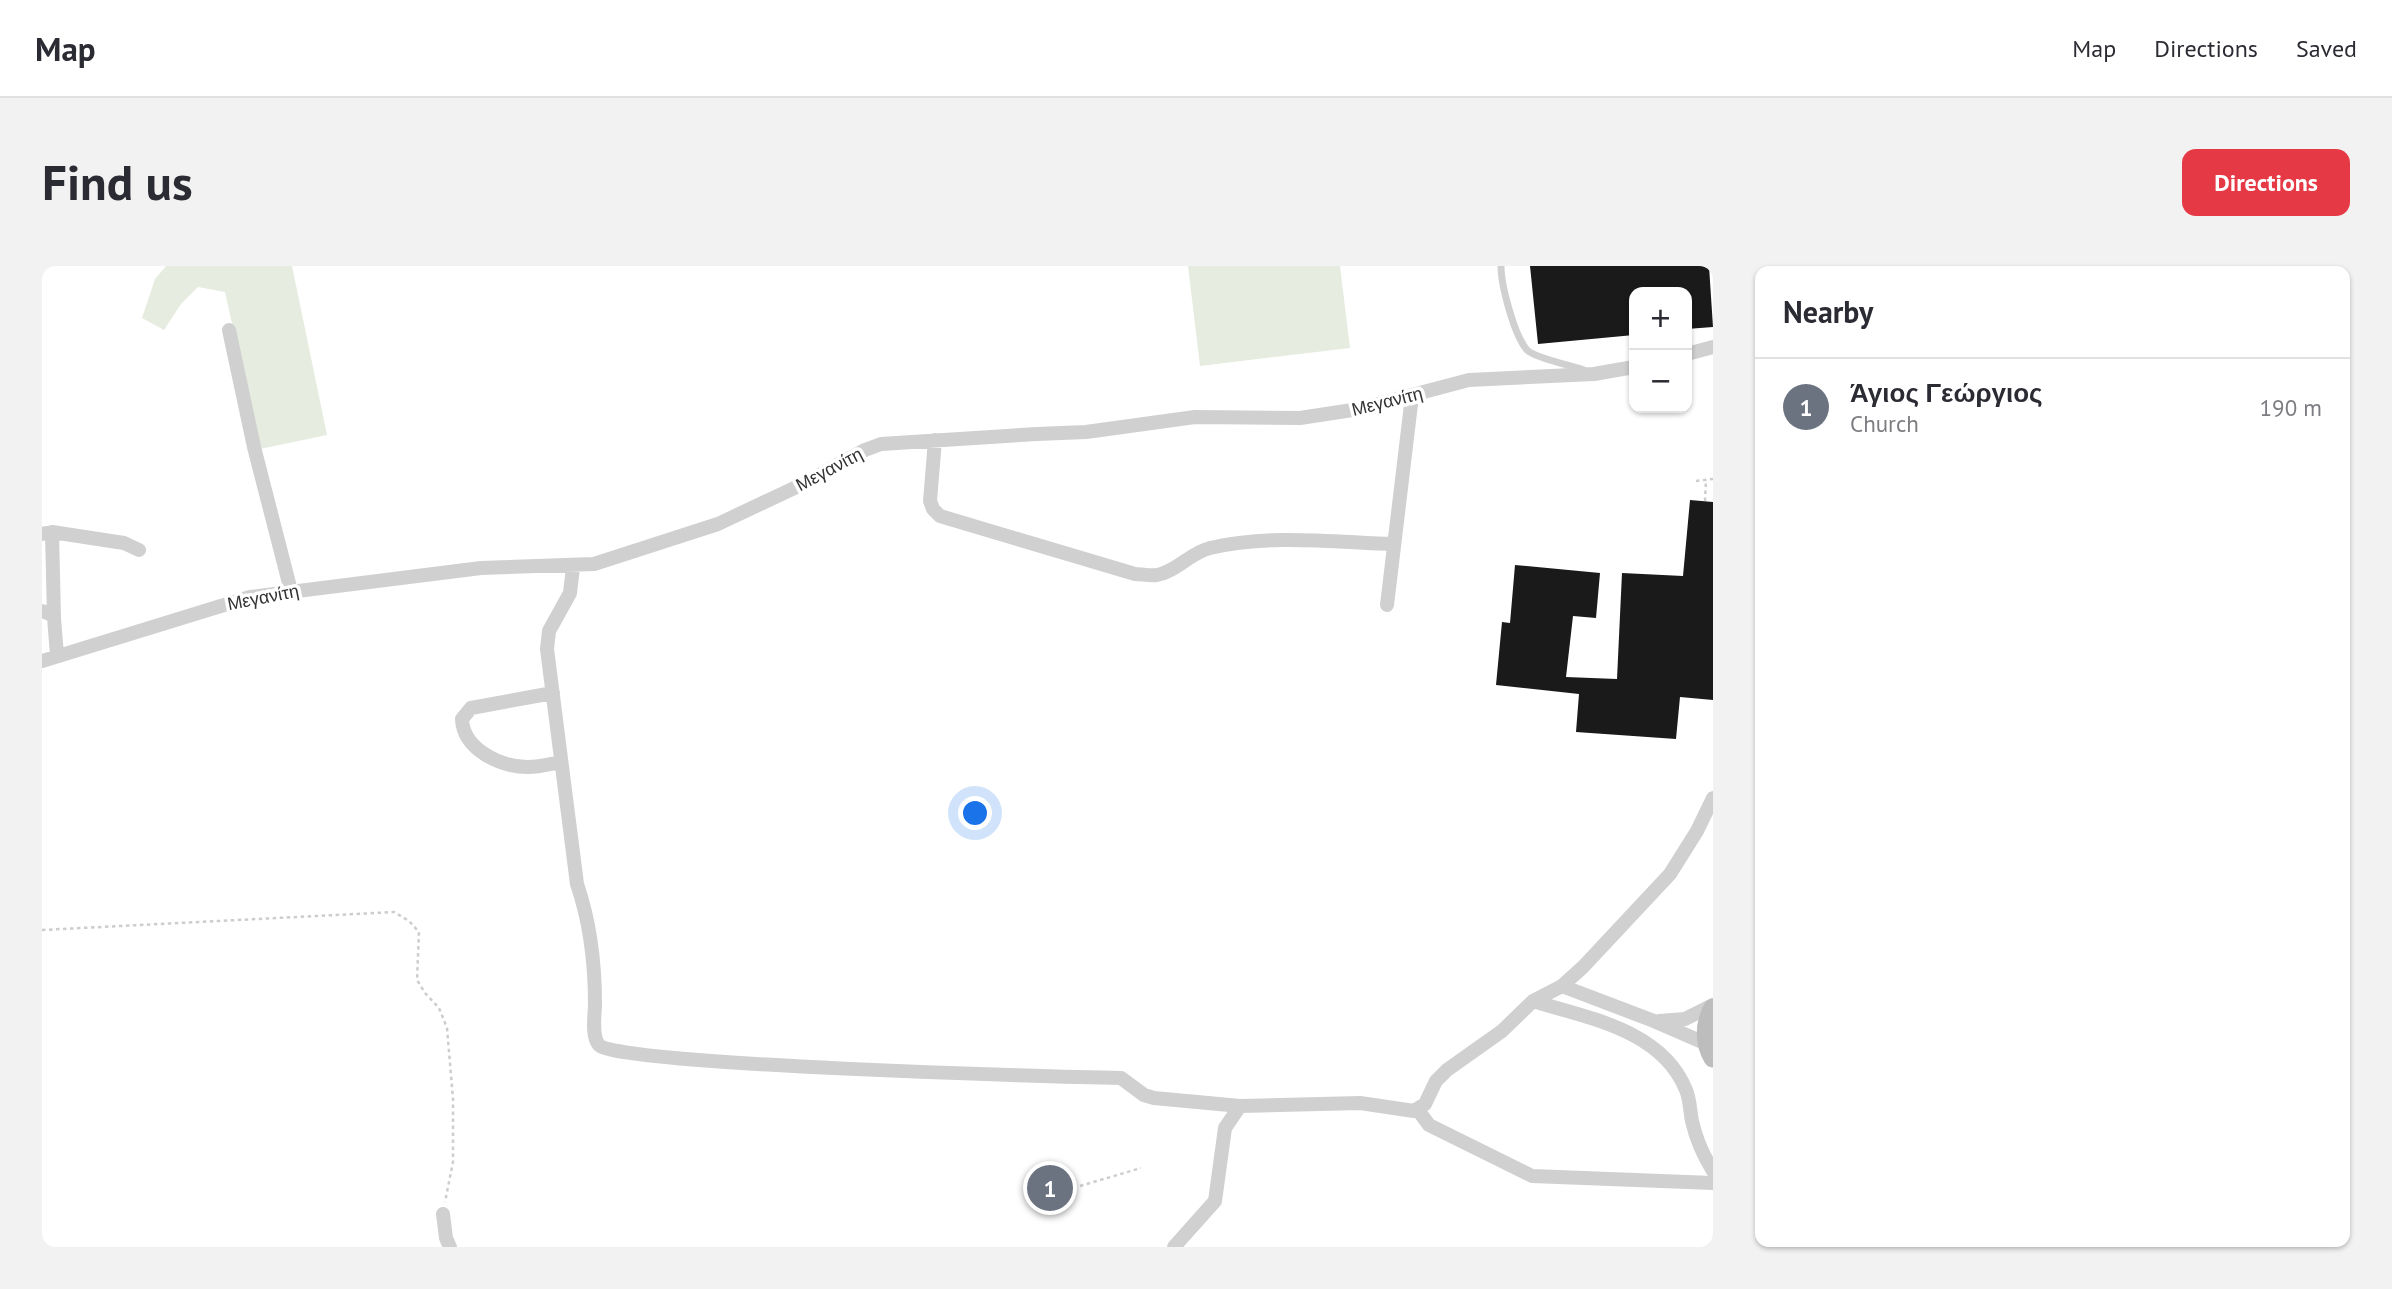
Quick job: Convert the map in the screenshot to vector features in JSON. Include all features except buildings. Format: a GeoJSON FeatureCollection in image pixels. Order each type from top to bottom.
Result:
{"type":"FeatureCollection","features":[{"type":"Feature","properties":{"kind":"main road"},"geometry":{"type":"LineString","coordinates":[[1710,1051],[1706,1028],[1713,1007]]}},
{"type":"Feature","properties":{"kind":"street"},"geometry":{"type":"LineString","coordinates":[[229,330],[254,447],[291,591]]}},
{"type":"Feature","properties":{"kind":"street"},"geometry":{"type":"LineString","coordinates":[[1692,353],[1713,347]]}},
{"type":"Feature","properties":{"kind":"street","name":"Μεγανίτη"},"geometry":{"type":"LineString","coordinates":[[42,661],[250,597],[481,568],[573,567],[608,561],[718,524],[806,483],[873,447],[893,443],[1086,432],[1195,417],[1300,418],[1359,409],[1469,380],[1594,374],[1629,368]]}},
{"type":"Feature","properties":{"kind":"street"},"geometry":{"type":"LineString","coordinates":[[1387,605],[1412,396]]}},
{"type":"Feature","properties":{"kind":"street"},"geometry":{"type":"LineString","coordinates":[[936,440],[930,501],[940,516],[1135,574],[1155,575],[1171,570],[1202,551],[1247,543],[1290,540],[1394,544]]}},
{"type":"Feature","properties":{"kind":"street"},"geometry":{"type":"LineString","coordinates":[[57,655],[48,615],[47,533],[124,543],[139,550]]}},
{"type":"Feature","properties":{"kind":"street"},"geometry":{"type":"LineString","coordinates":[[573,567],[570,593],[552,624],[547,641],[577,884],[585,908],[594,972],[595,1031],[597,1042],[602,1048],[648,1056],[864,1070],[1121,1078],[1149,1097],[1240,1106],[1360,1103],[1410,1112],[1425,1104],[1436,1081],[1442,1075],[1502,1031],[1533,1001],[1562,986],[1583,967],[1670,874],[1692,840],[1713,797]]}},
{"type":"Feature","properties":{"kind":"street"},"geometry":{"type":"LineString","coordinates":[[553,693],[471,708],[462,719],[462,726],[472,746],[503,762],[528,767],[561,762]]}},
{"type":"Feature","properties":{"kind":"street"},"geometry":{"type":"LineString","coordinates":[[1562,986],[1654,1021],[1710,1051]]}},
{"type":"Feature","properties":{"kind":"street"},"geometry":{"type":"LineString","coordinates":[[1533,1001],[1615,1026],[1661,1054],[1678,1072],[1687,1093],[1695,1135],[1713,1171]]}},
{"type":"Feature","properties":{"kind":"street"},"geometry":{"type":"LineString","coordinates":[[1654,1021],[1685,1019],[1713,1007]]}},
{"type":"Feature","properties":{"kind":"street"},"geometry":{"type":"LineString","coordinates":[[1174,1247],[1216,1199],[1225,1128],[1240,1106]]}},
{"type":"Feature","properties":{"kind":"street"},"geometry":{"type":"LineString","coordinates":[[1418,1110],[1429,1125],[1532,1176],[1713,1183]]}},
{"type":"Feature","properties":{"kind":"street"},"geometry":{"type":"LineString","coordinates":[[443,1214],[450,1247]]}},
{"type":"Feature","properties":{"kind":"lane"},"geometry":{"type":"LineString","coordinates":[[1502,266],[1511,317],[1527,350],[1538,357],[1594,374]]}},
{"type":"Feature","properties":{"kind":"path"},"geometry":{"type":"LineString","coordinates":[[1696,481],[1713,479]]}},
{"type":"Feature","properties":{"kind":"path"},"geometry":{"type":"LineString","coordinates":[[1705,501],[1706,480]]}},
{"type":"Feature","properties":{"kind":"path"},"geometry":{"type":"LineString","coordinates":[[42,930],[394,912],[409,921],[419,932],[417,980],[439,1008],[447,1028],[453,1098],[453,1162],[443,1214]]}},
{"type":"Feature","properties":{"kind":"path"},"geometry":{"type":"LineString","coordinates":[[1080,1185],[1141,1168]]}},
{"type":"Feature","properties":{"kind":"shaded area"},"geometry":{"type":"Polygon","coordinates":[[[166,266],[292,266],[327,435],[260,449],[225,292],[198,287],[181,304],[164,330],[142,318],[155,279],[166,266]]]}},
{"type":"Feature","properties":{"kind":"shaded area"},"geometry":{"type":"Polygon","coordinates":[[[1188,266],[1340,266],[1350,348],[1200,366],[1188,266]]]}},
{"type":"Feature","properties":{"kind":"place","name":"Άγιος Γεώργιος"},"geometry":{"type":"Point","coordinates":[1050,1188]}}]}
